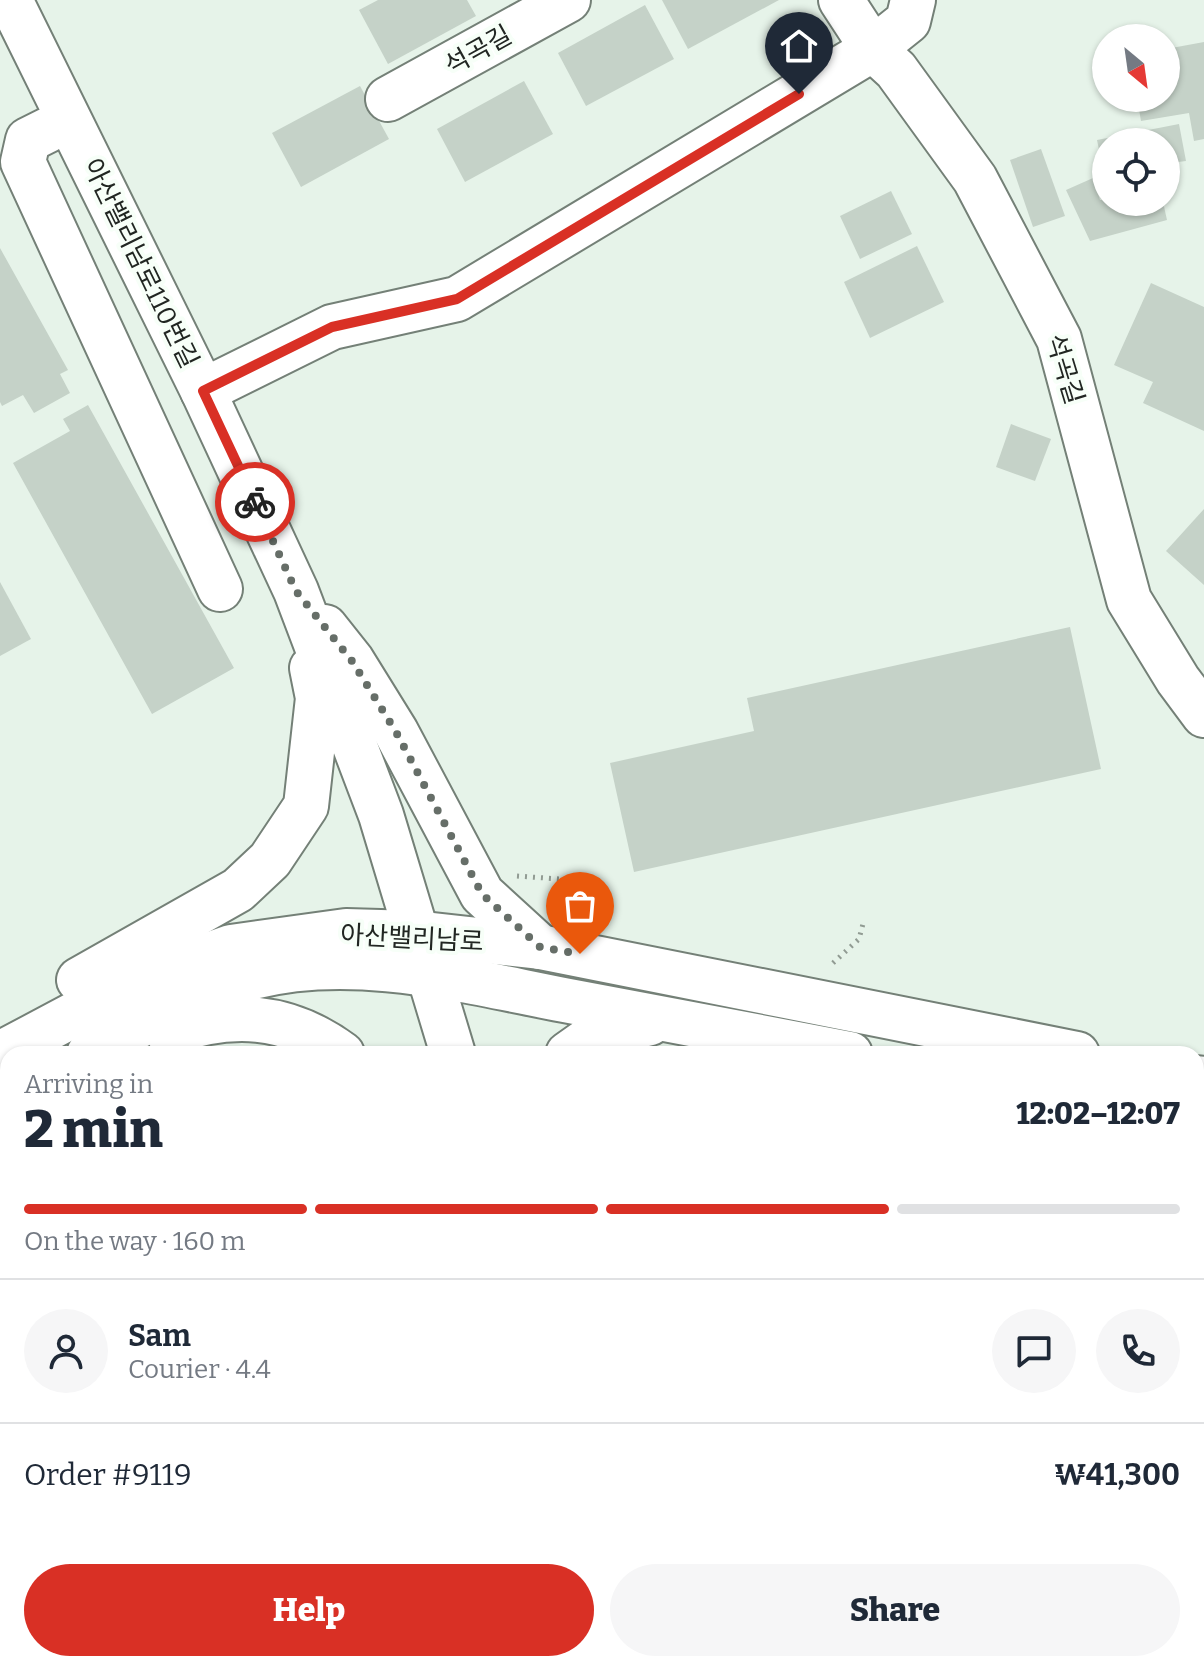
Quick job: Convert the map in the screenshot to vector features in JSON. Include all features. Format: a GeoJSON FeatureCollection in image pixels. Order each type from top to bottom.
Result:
{"type":"FeatureCollection","features":[{"type":"Feature","properties":{"kind":"street","name":"석곡길"},"geometry":{"type":"LineString","coordinates":[[388,99],[568,0]]}},
{"type":"Feature","properties":{"kind":"street","name":"석곡길"},"geometry":{"type":"LineString","coordinates":[[841,0],[873,49],[896,70],[975,179],[1059,339],[1129,600],[1178,680],[1204,715]]}},
{"type":"Feature","properties":{"kind":"street"},"geometry":{"type":"LineString","coordinates":[[203,391],[332,327],[457,299],[873,49],[908,21],[913,0]]}},
{"type":"Feature","properties":{"kind":"street","name":"아산밸리남로110번길"},"geometry":{"type":"LineString","coordinates":[[10,17],[203,391],[296,591],[381,815],[450,1046]]}},
{"type":"Feature","properties":{"kind":"street"},"geometry":{"type":"LineString","coordinates":[[48,130],[28,140],[23,162],[220,589]]}},
{"type":"Feature","properties":{"kind":"street"},"geometry":{"type":"LineString","coordinates":[[296,591],[352,661],[389,720],[482,894],[548,931]]}},
{"type":"Feature","properties":{"kind":"street"},"geometry":{"type":"LineString","coordinates":[[0,1031],[99,968],[238,890],[270,860],[306,806],[318,698],[296,591]]}},
{"type":"Feature","properties":{"kind":"street","name":"아산밸리남로"},"geometry":{"type":"LineString","coordinates":[[15,1046],[141,979],[231,947],[346,931],[548,931],[1043,1046]]}},
{"type":"Feature","properties":{"kind":"street","name":"아산밸리남로"},"geometry":{"type":"LineString","coordinates":[[103,1046],[154,1016],[213,990],[254,977],[357,967],[428,976],[808,1046]]}},
{"type":"Feature","properties":{"kind":"street"},"geometry":{"type":"LineString","coordinates":[[132,1046],[207,1020],[234,1017],[263,1020],[293,1029],[330,1046]]}},
{"type":"Feature","properties":{"kind":"street"},"geometry":{"type":"LineString","coordinates":[[579,1046],[592,1037],[666,1019]]}},
{"type":"Feature","properties":{"kind":"path"},"geometry":{"type":"LineString","coordinates":[[515,875],[601,882],[548,931]]}},
{"type":"Feature","properties":{"kind":"path"},"geometry":{"type":"LineString","coordinates":[[833,963],[859,939],[864,920]]}},
{"type":"Feature","properties":{"kind":"building"},"geometry":{"type":"Polygon","coordinates":[[[378,0],[467,0],[476,16],[388,64],[359,10],[378,0]]]}},
{"type":"Feature","properties":{"kind":"building"},"geometry":{"type":"Polygon","coordinates":[[[662,0],[779,0],[688,49],[662,0]]]}},
{"type":"Feature","properties":{"kind":"building"},"geometry":{"type":"Polygon","coordinates":[[[645,5],[674,59],[586,106],[558,53],[645,5]]]}},
{"type":"Feature","properties":{"kind":"building"},"geometry":{"type":"Polygon","coordinates":[[[1204,42],[1204,139],[1194,141],[1189,113],[1141,121],[1139,112],[1180,112],[1180,46],[1204,42]]]}},
{"type":"Feature","properties":{"kind":"building"},"geometry":{"type":"Polygon","coordinates":[[[524,81],[553,134],[465,182],[437,129],[524,81]]]}},
{"type":"Feature","properties":{"kind":"building"},"geometry":{"type":"Polygon","coordinates":[[[360,86],[389,139],[301,187],[272,133],[360,86]]]}},
{"type":"Feature","properties":{"kind":"building"},"geometry":{"type":"Polygon","coordinates":[[[1179,124],[1180,128],[1158,128],[1179,124]]]}},
{"type":"Feature","properties":{"kind":"building"},"geometry":{"type":"Polygon","coordinates":[[[1180,129],[1186,161],[1180,162],[1180,129]]]}},
{"type":"Feature","properties":{"kind":"building"},"geometry":{"type":"Polygon","coordinates":[[[1041,149],[1065,216],[1033,227],[1010,160],[1041,149]]]}},
{"type":"Feature","properties":{"kind":"building"},"geometry":{"type":"Polygon","coordinates":[[[1092,178],[1092,216],[1166,216],[1167,220],[1090,241],[1066,190],[1092,178]]]}},
{"type":"Feature","properties":{"kind":"building"},"geometry":{"type":"Polygon","coordinates":[[[891,191],[912,234],[860,259],[840,216],[891,191]]]}},
{"type":"Feature","properties":{"kind":"building"},"geometry":{"type":"Polygon","coordinates":[[[917,246],[944,302],[870,338],[844,282],[917,246]]]}},
{"type":"Feature","properties":{"kind":"building"},"geometry":{"type":"Polygon","coordinates":[[[0,248],[68,370],[60,374],[70,393],[34,413],[23,395],[2,406],[0,402],[0,248]]]}},
{"type":"Feature","properties":{"kind":"building"},"geometry":{"type":"Polygon","coordinates":[[[1151,283],[1204,307],[1204,431],[1143,403],[1153,382],[1114,365],[1151,283]]]}},
{"type":"Feature","properties":{"kind":"building"},"geometry":{"type":"Polygon","coordinates":[[[88,405],[234,668],[152,714],[13,463],[70,431],[63,419],[88,405]]]}},
{"type":"Feature","properties":{"kind":"building"},"geometry":{"type":"Polygon","coordinates":[[[1011,424],[1051,439],[1035,481],[996,467],[1011,424]]]}},
{"type":"Feature","properties":{"kind":"building"},"geometry":{"type":"Polygon","coordinates":[[[1204,509],[1204,585],[1166,551],[1204,509]]]}},
{"type":"Feature","properties":{"kind":"building"},"geometry":{"type":"Polygon","coordinates":[[[0,582],[31,639],[0,656],[0,582]]]}},
{"type":"Feature","properties":{"kind":"building"},"geometry":{"type":"Polygon","coordinates":[[[1070,627],[1101,769],[634,872],[610,763],[754,731],[747,698],[1070,627]]]}},
{"type":"Feature","properties":{"kind":"way so far"},"geometry":{"type":"LineString","coordinates":[[255,502],[296,591],[352,661],[396,732],[451,842],[482,894],[540,947],[580,954]]}},
{"type":"Feature","properties":{"kind":"route"},"geometry":{"type":"LineString","coordinates":[[255,502],[203,391],[332,327],[457,299],[799,94]]}}]}
